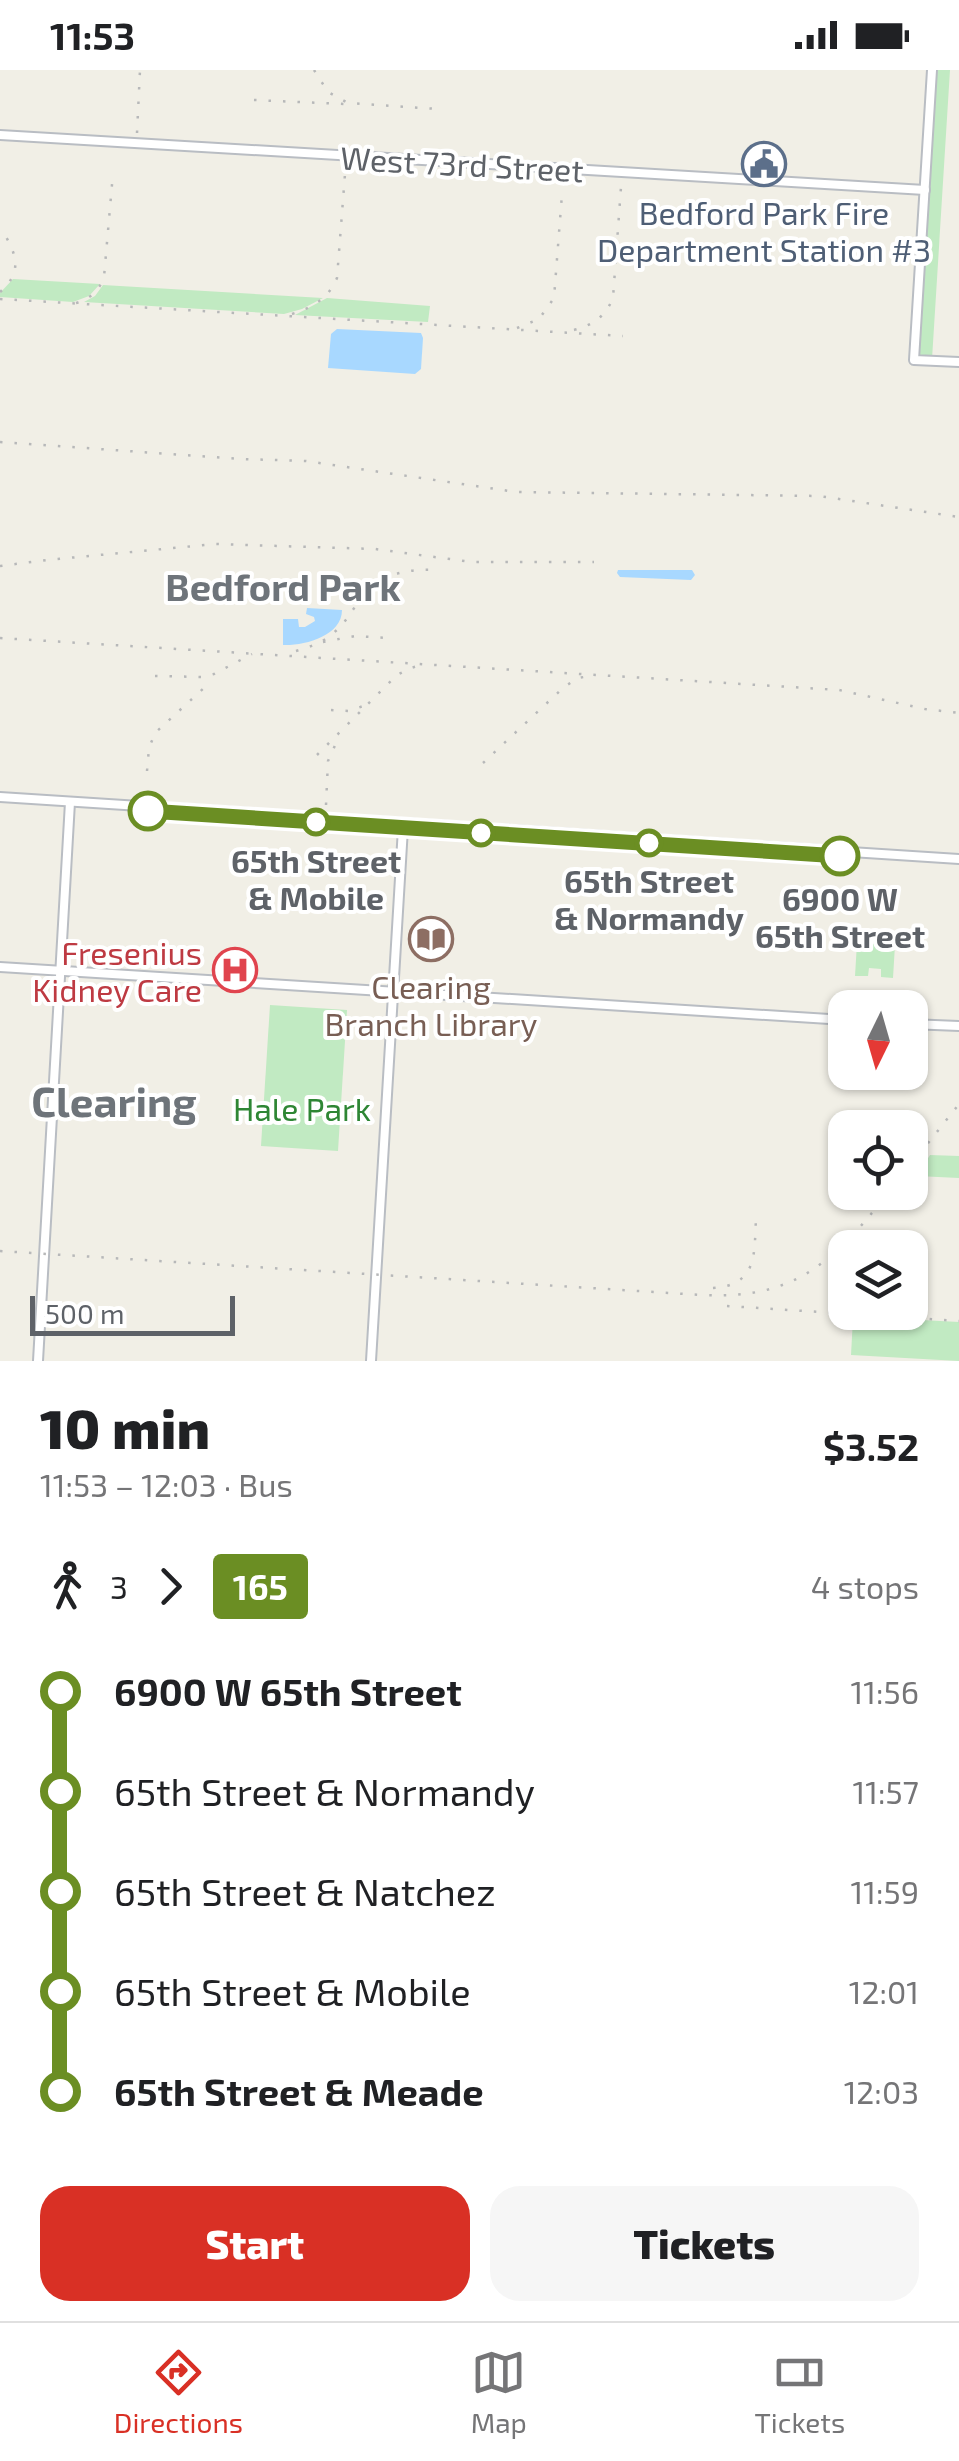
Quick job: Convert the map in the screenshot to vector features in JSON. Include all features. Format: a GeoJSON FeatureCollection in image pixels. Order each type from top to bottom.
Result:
{"type":"FeatureCollection","features":[{"type":"Feature","properties":{"kind":"street"},"geometry":{"type":"LineString","coordinates":[[932,70],[914,360],[959,362]]}},
{"type":"Feature","properties":{"kind":"street","name":"West 73rd Street"},"geometry":{"type":"LineString","coordinates":[[0,135],[925,190]]}},
{"type":"Feature","properties":{"kind":"street"},"geometry":{"type":"LineString","coordinates":[[0,799],[959,861]]}},
{"type":"Feature","properties":{"kind":"street"},"geometry":{"type":"LineString","coordinates":[[38,1361],[70,804]]}},
{"type":"Feature","properties":{"kind":"street"},"geometry":{"type":"LineString","coordinates":[[130,808],[959,861]]}},
{"type":"Feature","properties":{"kind":"street"},"geometry":{"type":"LineString","coordinates":[[372,1361],[403,828]]}},
{"type":"Feature","properties":{"kind":"street"},"geometry":{"type":"LineString","coordinates":[[0,967],[828,1019]]}},
{"type":"Feature","properties":{"kind":"street"},"geometry":{"type":"LineString","coordinates":[[928,1025],[959,1026]]}},
{"type":"Feature","properties":{"kind":"green space"},"geometry":{"type":"Polygon","coordinates":[[[935,70],[950,70],[932,359],[922,359],[917,353],[935,70]]]}},
{"type":"Feature","properties":{"kind":"green space"},"geometry":{"type":"Polygon","coordinates":[[[13,279],[100,284],[89,296],[73,302],[0,297],[13,279]]]}},
{"type":"Feature","properties":{"kind":"green space"},"geometry":{"type":"Polygon","coordinates":[[[103,285],[323,298],[284,314],[84,302],[103,285]]]}},
{"type":"Feature","properties":{"kind":"green space"},"geometry":{"type":"Polygon","coordinates":[[[327,298],[430,306],[428,322],[295,315],[327,298]]]}},
{"type":"Feature","properties":{"kind":"green space"},"geometry":{"type":"Polygon","coordinates":[[[857,943],[895,945],[893,978],[881,977],[881,969],[869,968],[868,976],[855,976],[857,943]]]}},
{"type":"Feature","properties":{"kind":"green space","name":"Hale Park"},"geometry":{"type":"Polygon","coordinates":[[[270,1005],[347,1010],[338,1151],[261,1146],[270,1005]]]}},
{"type":"Feature","properties":{"kind":"green space"},"geometry":{"type":"Polygon","coordinates":[[[930,1155],[959,1156],[959,1178],[928,1177],[930,1155]]]}},
{"type":"Feature","properties":{"kind":"green space"},"geometry":{"type":"Polygon","coordinates":[[[928,1320],[959,1322],[959,1361],[851,1355],[852,1330],[928,1330],[928,1320]]]}},
{"type":"Feature","properties":{"kind":"water"},"geometry":{"type":"Polygon","coordinates":[[[337,329],[421,333],[421,369],[415,374],[328,368],[331,334],[337,329]]]}},
{"type":"Feature","properties":{"kind":"water"},"geometry":{"type":"Polygon","coordinates":[[[618,570],[692,570],[695,575],[691,580],[620,577],[618,570]]]}},
{"type":"Feature","properties":{"kind":"water"},"geometry":{"type":"Polygon","coordinates":[[[307,608],[342,610],[336,627],[329,633],[301,644],[283,645],[283,619],[298,619],[299,627],[305,627],[315,621],[306,614],[307,608]]]}},
{"type":"Feature","properties":{"kind":"railway"},"geometry":{"type":"LineString","coordinates":[[137,133],[140,70]]}},
{"type":"Feature","properties":{"kind":"railway"},"geometry":{"type":"LineString","coordinates":[[314,70],[328,92],[348,103],[438,109]]}},
{"type":"Feature","properties":{"kind":"railway"},"geometry":{"type":"LineString","coordinates":[[254,100],[344,104]]}},
{"type":"Feature","properties":{"kind":"railway"},"geometry":{"type":"LineString","coordinates":[[76,303],[93,294],[104,277],[113,173]]}},
{"type":"Feature","properties":{"kind":"railway"},"geometry":{"type":"LineString","coordinates":[[292,314],[319,301],[337,278],[345,174]]}},
{"type":"Feature","properties":{"kind":"railway"},"geometry":{"type":"LineString","coordinates":[[574,330],[598,319],[613,298],[621,187]]}},
{"type":"Feature","properties":{"kind":"railway"},"geometry":{"type":"LineString","coordinates":[[517,328],[539,319],[554,298],[562,194]]}},
{"type":"Feature","properties":{"kind":"railway"},"geometry":{"type":"LineString","coordinates":[[0,292],[15,268],[1,228]]}},
{"type":"Feature","properties":{"kind":"railway"},"geometry":{"type":"LineString","coordinates":[[0,299],[623,336]]}},
{"type":"Feature","properties":{"kind":"railway"},"geometry":{"type":"LineString","coordinates":[[0,442],[306,461],[516,492],[819,496],[959,517]]}},
{"type":"Feature","properties":{"kind":"railway"},"geometry":{"type":"LineString","coordinates":[[0,566],[215,544],[375,549],[472,562],[594,562]]}},
{"type":"Feature","properties":{"kind":"railway"},"geometry":{"type":"LineString","coordinates":[[296,651],[336,631],[365,594],[383,580],[415,570],[440,570]]}},
{"type":"Feature","properties":{"kind":"railway"},"geometry":{"type":"LineString","coordinates":[[323,642],[355,636],[389,638]]}},
{"type":"Feature","properties":{"kind":"railway"},"geometry":{"type":"LineString","coordinates":[[0,638],[839,690],[959,713]]}},
{"type":"Feature","properties":{"kind":"railway"},"geometry":{"type":"LineString","coordinates":[[155,676],[203,677],[252,654]]}},
{"type":"Feature","properties":{"kind":"railway"},"geometry":{"type":"LineString","coordinates":[[317,755],[397,675],[421,665]]}},
{"type":"Feature","properties":{"kind":"railway"},"geometry":{"type":"LineString","coordinates":[[483,763],[564,687],[590,676]]}},
{"type":"Feature","properties":{"kind":"railway"},"geometry":{"type":"LineString","coordinates":[[147,771],[155,733],[205,687]]}},
{"type":"Feature","properties":{"kind":"railway"},"geometry":{"type":"LineString","coordinates":[[331,710],[349,711],[366,705]]}},
{"type":"Feature","properties":{"kind":"railway"},"geometry":{"type":"LineString","coordinates":[[326,805],[328,761],[337,741]]}},
{"type":"Feature","properties":{"kind":"railway"},"geometry":{"type":"LineString","coordinates":[[928,1143],[959,1104]]}},
{"type":"Feature","properties":{"kind":"railway"},"geometry":{"type":"LineString","coordinates":[[0,1251],[735,1295],[763,1291],[810,1271],[850,1238],[874,1210]]}},
{"type":"Feature","properties":{"kind":"railway"},"geometry":{"type":"LineString","coordinates":[[713,1288],[738,1281],[751,1266],[756,1219]]}},
{"type":"Feature","properties":{"kind":"railway"},"geometry":{"type":"LineString","coordinates":[[727,1306],[959,1321]]}},
{"type":"Feature","properties":{"kind":"bus line","name":"165"},"geometry":{"type":"LineString","coordinates":[[148,811],[840,856]]}},
{"type":"Feature","properties":{"kind":"place","name":"Bedford Park Fire Department Station #3"},"geometry":{"type":"Point","coordinates":[764,164]}},
{"type":"Feature","properties":{"kind":"place","name":"65th Street & Mobile"},"geometry":{"type":"Point","coordinates":[316,822]}},
{"type":"Feature","properties":{"kind":"place","name":"65th Street & Normandy"},"geometry":{"type":"Point","coordinates":[649,843]}},
{"type":"Feature","properties":{"kind":"place","name":"6900 W 65th Street"},"geometry":{"type":"Point","coordinates":[840,856]}},
{"type":"Feature","properties":{"kind":"place","name":"Clearing Branch Library"},"geometry":{"type":"Point","coordinates":[431,939]}},
{"type":"Feature","properties":{"kind":"place","name":"Fresenius Kidney Care"},"geometry":{"type":"Point","coordinates":[235,970]}},
{"type":"Feature","properties":{"kind":"district","name":"Bedford Park"},"geometry":{"type":"Point","coordinates":[283,586]}},
{"type":"Feature","properties":{"kind":"district","name":"Clearing"},"geometry":{"type":"Point","coordinates":[114,1100]}}]}
